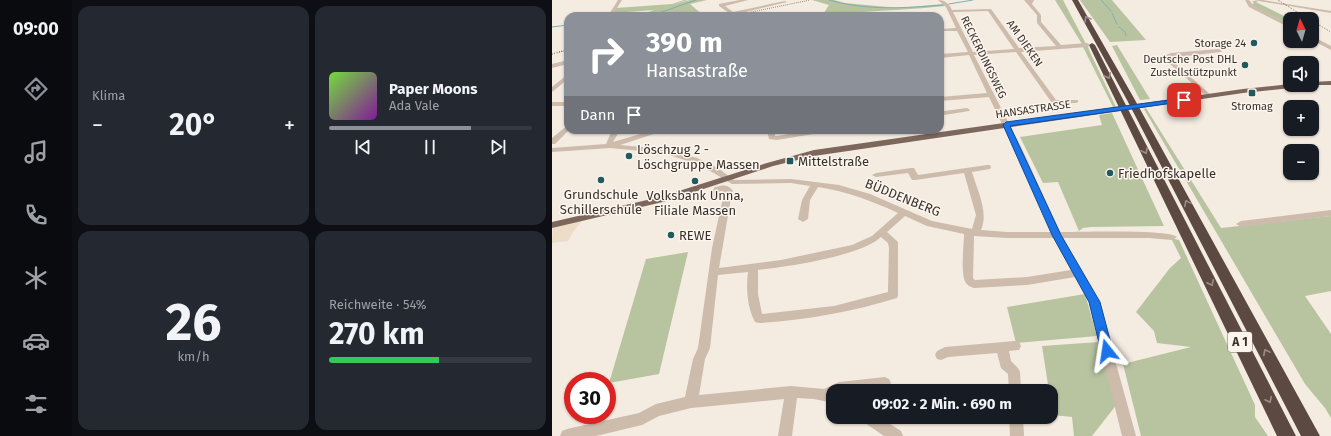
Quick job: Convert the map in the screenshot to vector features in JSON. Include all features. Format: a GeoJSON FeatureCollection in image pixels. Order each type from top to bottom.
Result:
{"type":"FeatureCollection","features":[{"type":"Feature","properties":{"kind":"highway","name":"A 1"},"geometry":{"type":"LineString","coordinates":[[1068,0],[1090,45],[1121,102],[1133,114],[1205,237],[1311,436]]}},
{"type":"Feature","properties":{"kind":"highway","name":"A 1"},"geometry":{"type":"LineString","coordinates":[[1075,0],[1104,49],[1131,100],[1133,114],[1185,229],[1287,436]]}},
{"type":"Feature","properties":{"kind":"main road"},"geometry":{"type":"LineString","coordinates":[[1319,84],[1331,83]]}},
{"type":"Feature","properties":{"kind":"main road","name":"HANSASTRASSE"},"geometry":{"type":"LineString","coordinates":[[552,225],[646,204],[772,163],[814,153],[1209,96],[1283,87]]}},
{"type":"Feature","properties":{"kind":"street"},"geometry":{"type":"LineString","coordinates":[[612,12],[620,0]]}},
{"type":"Feature","properties":{"kind":"street"},"geometry":{"type":"LineString","coordinates":[[730,12],[720,4],[746,0]]}},
{"type":"Feature","properties":{"kind":"street"},"geometry":{"type":"LineString","coordinates":[[770,0],[778,5]]}},
{"type":"Feature","properties":{"kind":"street","name":"RECKERDINGSWEG"},"geometry":{"type":"LineString","coordinates":[[940,0],[946,5],[950,12],[1006,125],[1056,235],[1079,273],[1094,302],[1129,436]]}},
{"type":"Feature","properties":{"kind":"street"},"geometry":{"type":"LineString","coordinates":[[1251,1],[1331,12]]}},
{"type":"Feature","properties":{"kind":"street"},"geometry":{"type":"LineString","coordinates":[[1251,1],[1283,22]]}},
{"type":"Feature","properties":{"kind":"street"},"geometry":{"type":"LineString","coordinates":[[743,12],[778,5],[785,2]]}},
{"type":"Feature","properties":{"kind":"street"},"geometry":{"type":"LineString","coordinates":[[1029,4],[1039,15],[1039,22],[1060,48]]}},
{"type":"Feature","properties":{"kind":"street","name":"AM DIEKEN"},"geometry":{"type":"LineString","coordinates":[[950,12],[989,10],[1054,102],[1076,101]]}},
{"type":"Feature","properties":{"kind":"street"},"geometry":{"type":"LineString","coordinates":[[944,30],[958,29]]}},
{"type":"Feature","properties":{"kind":"street"},"geometry":{"type":"LineString","coordinates":[[1319,42],[1331,48]]}},
{"type":"Feature","properties":{"kind":"street"},"geometry":{"type":"LineString","coordinates":[[944,56],[1090,45]]}},
{"type":"Feature","properties":{"kind":"street"},"geometry":{"type":"LineString","coordinates":[[1209,96],[1165,57],[1170,54],[1220,51]]}},
{"type":"Feature","properties":{"kind":"street"},"geometry":{"type":"LineString","coordinates":[[552,66],[564,63]]}},
{"type":"Feature","properties":{"kind":"street"},"geometry":{"type":"LineString","coordinates":[[553,88],[564,79]]}},
{"type":"Feature","properties":{"kind":"street"},"geometry":{"type":"LineString","coordinates":[[944,100],[991,95]]}},
{"type":"Feature","properties":{"kind":"street"},"geometry":{"type":"LineString","coordinates":[[552,104],[564,104]]}},
{"type":"Feature","properties":{"kind":"street"},"geometry":{"type":"LineString","coordinates":[[944,113],[967,110]]}},
{"type":"Feature","properties":{"kind":"street"},"geometry":{"type":"LineString","coordinates":[[552,142],[564,131]]}},
{"type":"Feature","properties":{"kind":"street"},"geometry":{"type":"LineString","coordinates":[[610,146],[609,143],[614,134]]}},
{"type":"Feature","properties":{"kind":"street"},"geometry":{"type":"LineString","coordinates":[[610,146],[649,134]]}},
{"type":"Feature","properties":{"kind":"street"},"geometry":{"type":"LineString","coordinates":[[772,134],[772,137],[777,138],[802,134]]}},
{"type":"Feature","properties":{"kind":"street"},"geometry":{"type":"LineString","coordinates":[[552,156],[556,150],[610,146],[659,150],[686,157],[714,170],[726,179]]}},
{"type":"Feature","properties":{"kind":"street"},"geometry":{"type":"LineString","coordinates":[[876,175],[911,170],[915,178],[987,167]]}},
{"type":"Feature","properties":{"kind":"street"},"geometry":{"type":"LineString","coordinates":[[967,170],[980,215],[979,224],[972,233],[968,278],[970,282],[974,284],[1027,281],[1079,273]]}},
{"type":"Feature","properties":{"kind":"street","name":"BÜDDENBERG"},"geometry":{"type":"LineString","coordinates":[[726,179],[735,183],[772,181],[816,184],[861,194],[930,224],[972,233],[1149,235],[1172,237]]}},
{"type":"Feature","properties":{"kind":"street"},"geometry":{"type":"LineString","coordinates":[[803,219],[806,200],[816,184]]}},
{"type":"Feature","properties":{"kind":"street"},"geometry":{"type":"LineString","coordinates":[[691,402],[699,359],[704,348],[706,324],[720,230],[723,222],[727,198],[726,195]]}},
{"type":"Feature","properties":{"kind":"street"},"geometry":{"type":"LineString","coordinates":[[714,272],[753,268],[811,259],[855,248],[865,244],[882,233],[903,213]]}},
{"type":"Feature","properties":{"kind":"street"},"geometry":{"type":"LineString","coordinates":[[1241,224],[1331,213]]}},
{"type":"Feature","properties":{"kind":"street"},"geometry":{"type":"LineString","coordinates":[[753,268],[754,294],[759,319],[786,317],[834,310],[893,295],[893,242],[882,233]]}},
{"type":"Feature","properties":{"kind":"street"},"geometry":{"type":"LineString","coordinates":[[941,355],[945,352],[1009,346],[1005,364],[1014,372],[1015,384]]}},
{"type":"Feature","properties":{"kind":"street"},"geometry":{"type":"LineString","coordinates":[[876,384],[885,383]]}},
{"type":"Feature","properties":{"kind":"street"},"geometry":{"type":"LineString","coordinates":[[785,436],[791,392]]}},
{"type":"Feature","properties":{"kind":"street"},"geometry":{"type":"LineString","coordinates":[[567,436],[605,432],[642,419],[656,410],[691,402],[791,392],[826,396]]}},
{"type":"Feature","properties":{"kind":"street"},"geometry":{"type":"LineString","coordinates":[[878,424],[896,436]]}},
{"type":"Feature","properties":{"kind":"street"},"geometry":{"type":"LineString","coordinates":[[1016,424],[1017,436]]}},
{"type":"Feature","properties":{"kind":"green space"},"geometry":{"type":"Polygon","coordinates":[[[684,0],[688,0],[671,5],[690,0],[707,0],[690,4],[699,12],[648,12],[654,10],[614,12],[616,8],[672,4],[684,0]]]}},
{"type":"Feature","properties":{"kind":"green space"},"geometry":{"type":"Polygon","coordinates":[[[812,0],[834,0],[845,3],[899,8],[943,4],[945,6],[862,12],[825,12],[829,5],[812,0]]]}},
{"type":"Feature","properties":{"kind":"green space"},"geometry":{"type":"Polygon","coordinates":[[[1055,0],[1063,0],[1086,44],[1082,44],[1055,0]]]}},
{"type":"Feature","properties":{"kind":"green space"},"geometry":{"type":"Polygon","coordinates":[[[1080,0],[1112,0],[1146,40],[1110,42],[1080,0]]]}},
{"type":"Feature","properties":{"kind":"green space"},"geometry":{"type":"Polygon","coordinates":[[[1251,1],[1258,1],[1256,2],[1283,16],[1283,21],[1252,5],[1254,2],[1251,1]]]}},
{"type":"Feature","properties":{"kind":"green space"},"geometry":{"type":"Polygon","coordinates":[[[1117,45],[1150,99],[1140,100],[1112,46],[1117,45]]]}},
{"type":"Feature","properties":{"kind":"green space"},"geometry":{"type":"Polygon","coordinates":[[[1088,46],[1116,107],[1113,107],[1083,47],[1088,46]]]}},
{"type":"Feature","properties":{"kind":"green space"},"geometry":{"type":"Polygon","coordinates":[[[1146,108],[1221,228],[1331,216],[1331,291],[1305,296],[1331,334],[1331,418],[1325,408],[1305,384],[1144,109],[1146,108]]]}},
{"type":"Feature","properties":{"kind":"green space"},"geometry":{"type":"Polygon","coordinates":[[[1112,113],[1164,226],[1091,227],[1083,228],[1079,231],[1058,182],[1043,183],[1020,137],[1102,125],[1099,115],[1112,113]]]}},
{"type":"Feature","properties":{"kind":"green space"},"geometry":{"type":"Polygon","coordinates":[[[1171,238],[1179,240],[1255,405],[1255,417],[1268,436],[1141,436],[1123,364],[1191,347],[1157,343],[1154,331],[1136,312],[1170,268],[1181,258],[1171,238]]]}},
{"type":"Feature","properties":{"kind":"green space"},"geometry":{"type":"Polygon","coordinates":[[[688,252],[659,374],[616,382],[616,372],[612,372],[646,259],[688,252]]]}},
{"type":"Feature","properties":{"kind":"green space"},"geometry":{"type":"Polygon","coordinates":[[[1085,294],[1097,336],[1016,343],[1007,307],[1085,294]]]}},
{"type":"Feature","properties":{"kind":"green space"},"geometry":{"type":"Polygon","coordinates":[[[1099,342],[1117,404],[1092,436],[1074,436],[1072,417],[1058,416],[1058,384],[1048,384],[1042,346],[1099,342]]]}},
{"type":"Feature","properties":{"kind":"shaded area"},"geometry":{"type":"Polygon","coordinates":[[[585,217],[568,241],[552,243],[553,225],[585,217]]]}},
{"type":"Feature","properties":{"kind":"waterway"},"geometry":{"type":"LineString","coordinates":[[662,12],[696,0]]}},
{"type":"Feature","properties":{"kind":"waterway"},"geometry":{"type":"LineString","coordinates":[[829,0],[857,6],[886,8],[943,5]]}},
{"type":"Feature","properties":{"kind":"waterway"},"geometry":{"type":"LineString","coordinates":[[949,4],[973,0]]}},
{"type":"Feature","properties":{"kind":"waterway"},"geometry":{"type":"LineString","coordinates":[[1101,0],[1111,11]]}},
{"type":"Feature","properties":{"kind":"waterway"},"geometry":{"type":"LineString","coordinates":[[1112,13],[1117,24]]}},
{"type":"Feature","properties":{"kind":"waterway"},"geometry":{"type":"LineString","coordinates":[[552,27],[564,26]]}},
{"type":"Feature","properties":{"kind":"waterway"},"geometry":{"type":"LineString","coordinates":[[1119,27],[1125,32],[1126,36]]}},
{"type":"Feature","properties":{"kind":"railway"},"geometry":{"type":"LineString","coordinates":[[752,12],[810,0]]}},
{"type":"Feature","properties":{"kind":"railway"},"geometry":{"type":"LineString","coordinates":[[1278,0],[1297,12]]}},
{"type":"Feature","properties":{"kind":"railway"},"geometry":{"type":"LineString","coordinates":[[1319,25],[1331,32]]}},
{"type":"Feature","properties":{"kind":"railway"},"geometry":{"type":"LineString","coordinates":[[552,54],[561,52]]}},
{"type":"Feature","properties":{"kind":"place","name":"Storage 24"},"geometry":{"type":"Point","coordinates":[1254,43]}},
{"type":"Feature","properties":{"kind":"place","name":"Deutsche Post DHL Zustellstützpunkt"},"geometry":{"type":"Point","coordinates":[1245,65]}},
{"type":"Feature","properties":{"kind":"place","name":"Stromag"},"geometry":{"type":"Point","coordinates":[1252,93]}},
{"type":"Feature","properties":{"kind":"place","name":"Löschzug 2 - Löschgruppe Massen"},"geometry":{"type":"Point","coordinates":[629,156]}},
{"type":"Feature","properties":{"kind":"place","name":"Mittelstraße"},"geometry":{"type":"Point","coordinates":[790,161]}},
{"type":"Feature","properties":{"kind":"place","name":"Friedhofskapelle"},"geometry":{"type":"Point","coordinates":[1110,173]}},
{"type":"Feature","properties":{"kind":"place","name":"Grundschule Schillerschule"},"geometry":{"type":"Point","coordinates":[601,180]}},
{"type":"Feature","properties":{"kind":"place","name":"Volksbank Unna, Filiale Massen"},"geometry":{"type":"Point","coordinates":[695,181]}},
{"type":"Feature","properties":{"kind":"place","name":"REWE"},"geometry":{"type":"Point","coordinates":[671,235]}},
{"type":"Feature","properties":{"kind":"route"},"geometry":{"type":"LineString","coordinates":[[1107,351],[1094,302],[1089,290],[1056,235],[1006,125],[1184,100]]}}]}
